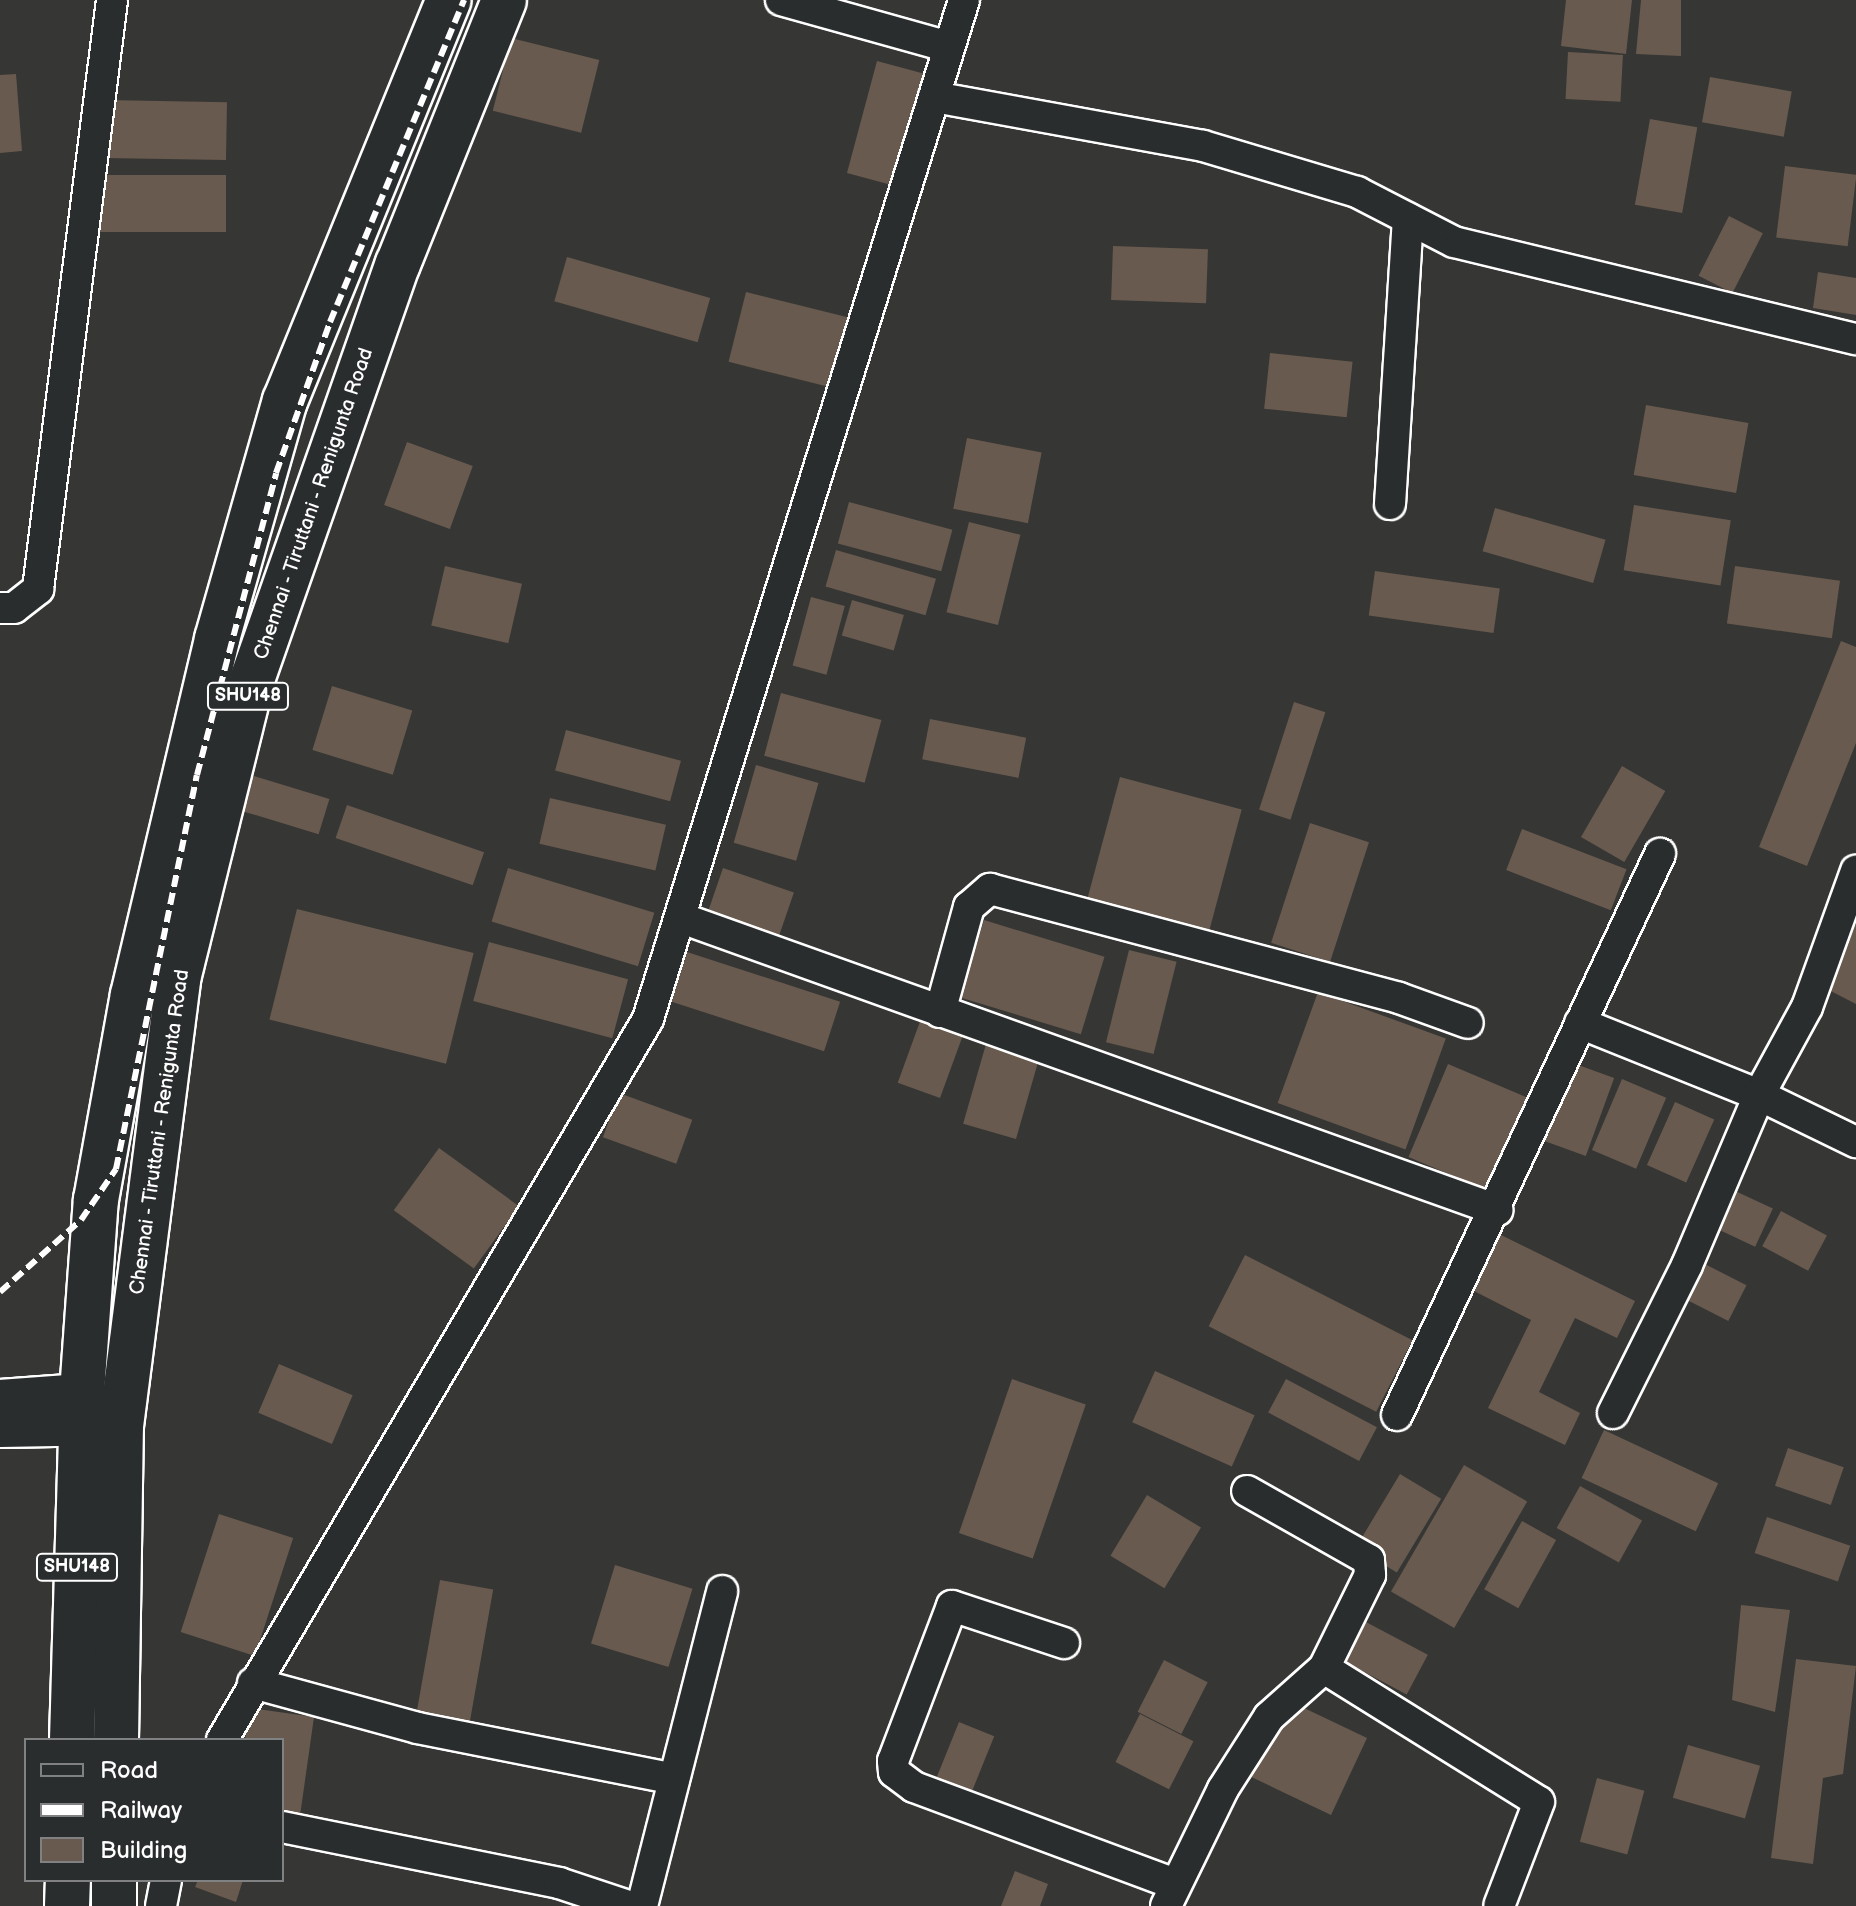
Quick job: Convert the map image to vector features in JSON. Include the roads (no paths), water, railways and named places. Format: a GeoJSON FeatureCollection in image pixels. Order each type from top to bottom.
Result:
{"type":"FeatureCollection","features":[{"type":"Feature","properties":{"kind":"main road","name":"Chennai - Tiruttani - Renigunta Road"},"geometry":{"type":"LineString","coordinates":[[72,1738],[95,1415],[96,1200],[133,995],[221,624],[285,401],[449,0]]}},
{"type":"Feature","properties":{"kind":"main road","name":"Chennai - Tiruttani - Renigunta Road"},"geometry":{"type":"LineString","coordinates":[[116,1738],[95,1415],[178,979],[253,677],[398,264],[504,0]]}},
{"type":"Feature","properties":{"kind":"main road"},"geometry":{"type":"LineString","coordinates":[[345,248],[398,264]]}},
{"type":"Feature","properties":{"kind":"main road"},"geometry":{"type":"LineString","coordinates":[[67,1906],[68,1882]]}},
{"type":"Feature","properties":{"kind":"main road"},"geometry":{"type":"LineString","coordinates":[[114,1882],[114,1906]]}},
{"type":"Feature","properties":{"kind":"street"},"geometry":{"type":"LineString","coordinates":[[0,608],[14,608],[38,589],[112,0]]}},
{"type":"Feature","properties":{"kind":"street"},"geometry":{"type":"LineString","coordinates":[[781,0],[949,47]]}},
{"type":"Feature","properties":{"kind":"street"},"geometry":{"type":"LineString","coordinates":[[223,1738],[648,1019],[684,919],[964,0]]}},
{"type":"Feature","properties":{"kind":"street"},"geometry":{"type":"LineString","coordinates":[[934,97],[1203,146],[1345,188],[1454,242],[1856,339]]}},
{"type":"Feature","properties":{"kind":"street"},"geometry":{"type":"LineString","coordinates":[[1390,504],[1408,219]]}},
{"type":"Feature","properties":{"kind":"street"},"geometry":{"type":"LineString","coordinates":[[1397,1415],[1497,1210],[1660,854]]}},
{"type":"Feature","properties":{"kind":"street"},"geometry":{"type":"LineString","coordinates":[[1613,1413],[1687,1265],[1759,1095],[1807,1007],[1856,871]]}},
{"type":"Feature","properties":{"kind":"street"},"geometry":{"type":"LineString","coordinates":[[940,1012],[969,907],[990,889],[1399,998],[1468,1023]]}},
{"type":"Feature","properties":{"kind":"street"},"geometry":{"type":"LineString","coordinates":[[684,919],[1497,1210]]}},
{"type":"Feature","properties":{"kind":"street"},"geometry":{"type":"LineString","coordinates":[[1580,1023],[1759,1095],[1856,1142]]}},
{"type":"Feature","properties":{"kind":"street"},"geometry":{"type":"LineString","coordinates":[[0,1399],[95,1415]]}},
{"type":"Feature","properties":{"kind":"street"},"geometry":{"type":"LineString","coordinates":[[0,1428],[95,1415]]}},
{"type":"Feature","properties":{"kind":"street"},"geometry":{"type":"LineString","coordinates":[[1064,1643],[952,1606],[893,1761],[894,1772],[914,1787],[1170,1895],[1223,1789],[1269,1717],[1324,1668],[1367,1583],[1369,1560],[1247,1491]]}},
{"type":"Feature","properties":{"kind":"street"},"geometry":{"type":"LineString","coordinates":[[642,1906],[722,1591]]}},
{"type":"Feature","properties":{"kind":"street"},"geometry":{"type":"LineString","coordinates":[[1324,1668],[1539,1802],[1499,1906]]}},
{"type":"Feature","properties":{"kind":"street"},"geometry":{"type":"LineString","coordinates":[[253,1683],[417,1728],[674,1779]]}},
{"type":"Feature","properties":{"kind":"street"},"geometry":{"type":"LineString","coordinates":[[284,1827],[559,1883],[628,1906]]}},
{"type":"Feature","properties":{"kind":"street"},"geometry":{"type":"LineString","coordinates":[[161,1906],[166,1882]]}},
{"type":"Feature","properties":{"kind":"railway"},"geometry":{"type":"LineString","coordinates":[[0,1292],[81,1220],[116,1169],[197,775],[276,473],[330,322],[464,0]]}}]}
